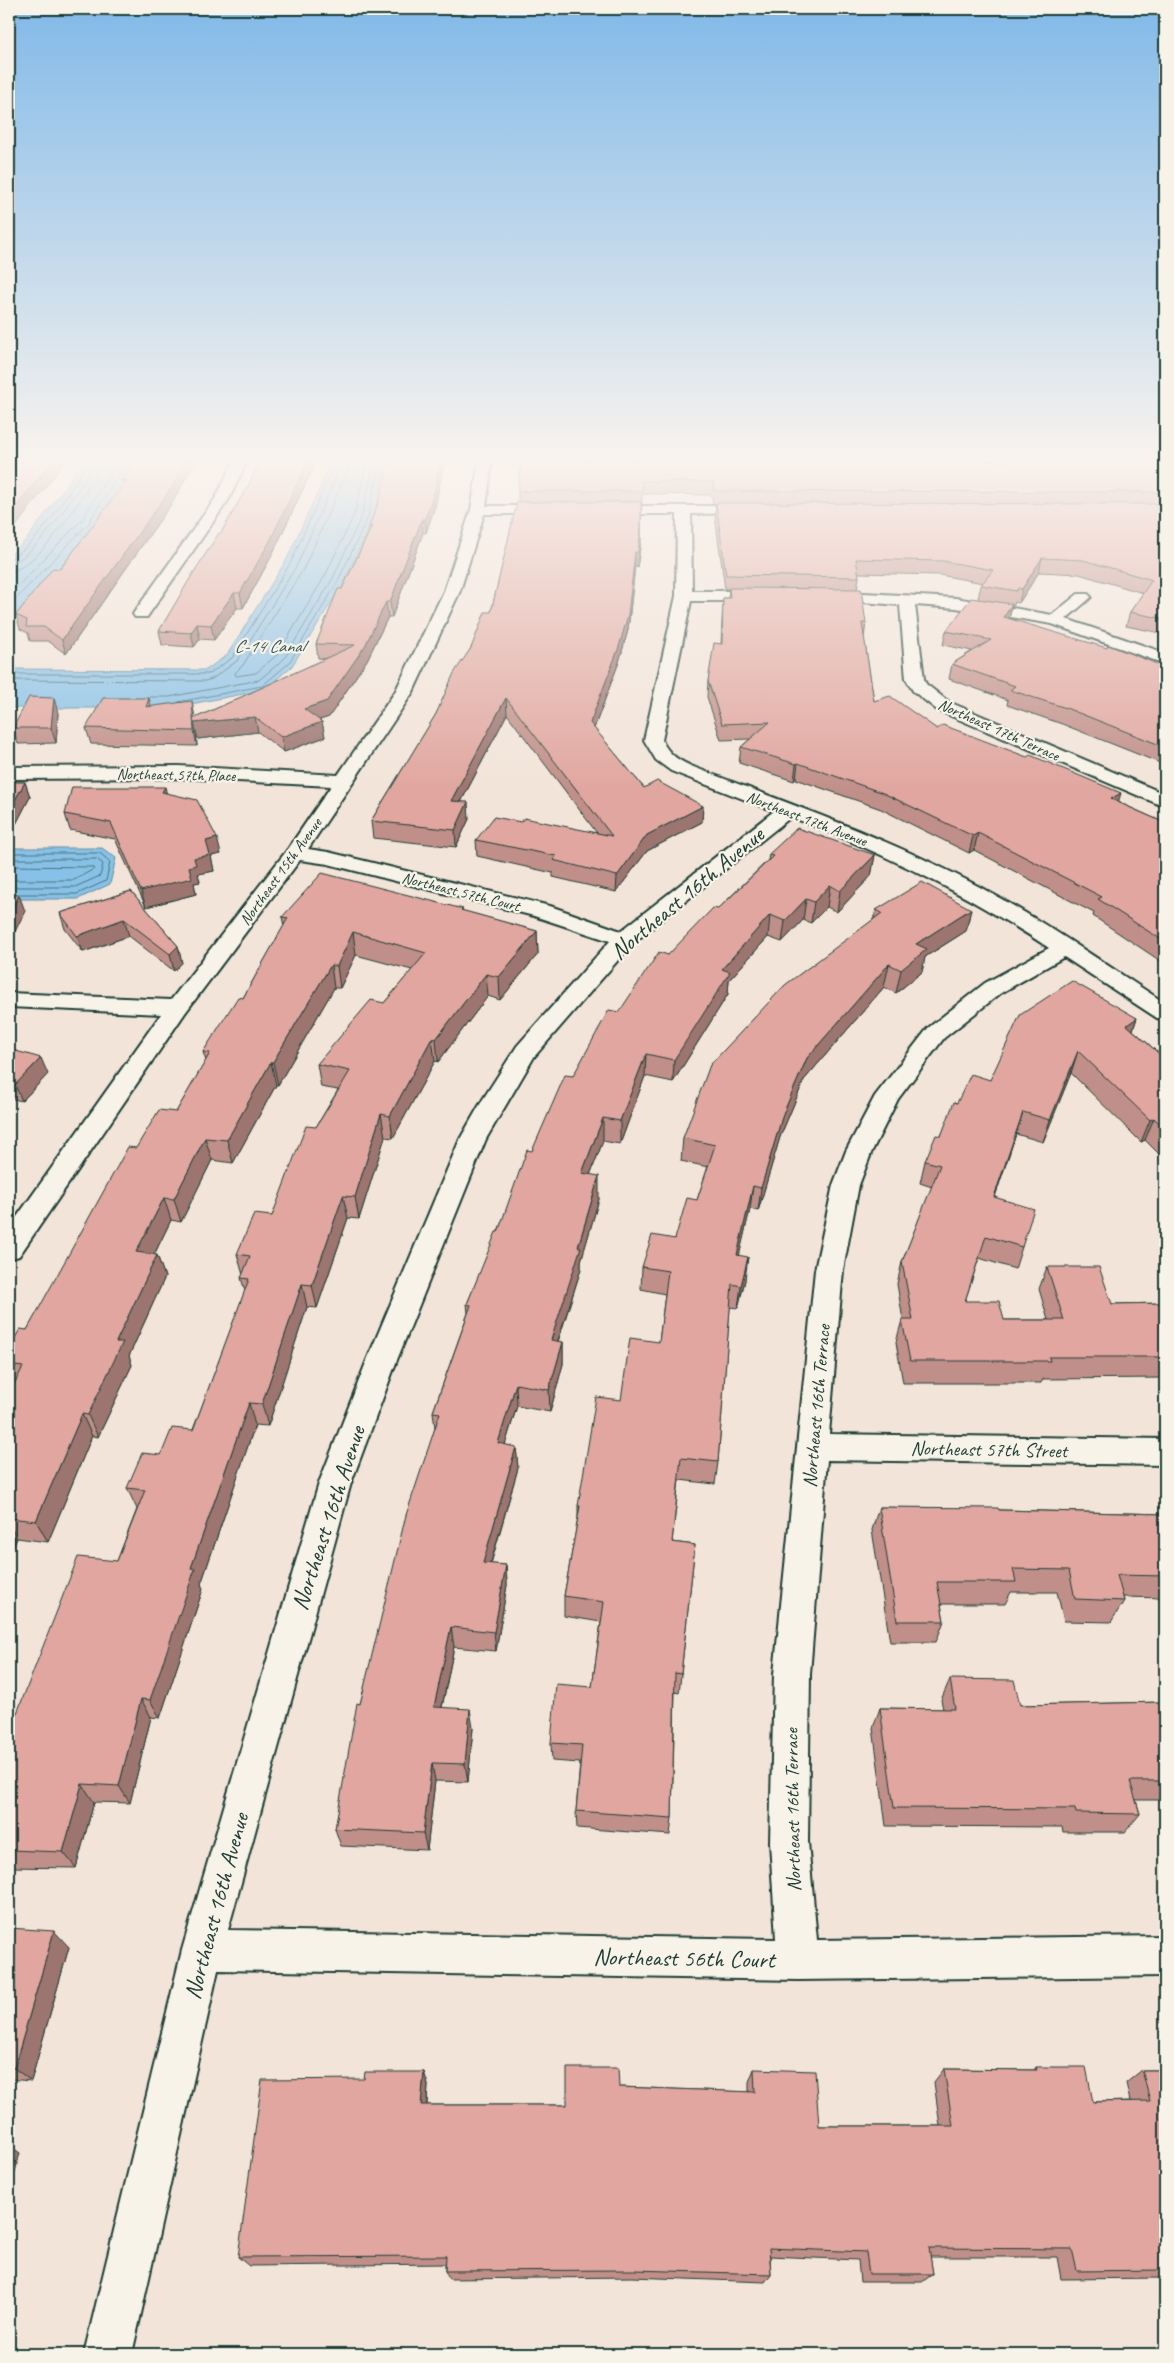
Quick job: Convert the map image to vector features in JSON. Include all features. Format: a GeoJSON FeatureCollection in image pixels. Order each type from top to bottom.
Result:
{"type":"FeatureCollection","features":[{"type":"Feature","properties":{"kind":"street"},"geometry":{"type":"LineString","coordinates":[[141,614],[171,571]]}},
{"type":"Feature","properties":{"kind":"street","name":"Northeast 15th Avenue"},"geometry":{"type":"LineString","coordinates":[[9,1249],[177,1008],[295,853],[404,692],[452,591],[458,571]]}},
{"type":"Feature","properties":{"kind":"street","name":"Northeast 17th Avenue"},"geometry":{"type":"LineString","coordinates":[[684,571],[684,596],[653,740],[656,749],[675,766],[863,838],[936,873],[1004,909],[1165,1013]]}},
{"type":"Feature","properties":{"kind":"street"},"geometry":{"type":"LineString","coordinates":[[684,596],[782,596]]}},
{"type":"Feature","properties":{"kind":"street"},"geometry":{"type":"LineString","coordinates":[[811,596],[907,598],[956,603],[1055,620],[1165,659]]}},
{"type":"Feature","properties":{"kind":"street"},"geometry":{"type":"LineString","coordinates":[[1055,620],[1083,596]]}},
{"type":"Feature","properties":{"kind":"street","name":"Northeast 17th Terrace"},"geometry":{"type":"LineString","coordinates":[[907,598],[915,679],[919,687],[928,696],[964,716],[1165,801]]}},
{"type":"Feature","properties":{"kind":"street","name":"Northeast 57th Place"},"geometry":{"type":"LineString","coordinates":[[9,773],[179,772],[344,781]]}},
{"type":"Feature","properties":{"kind":"street","name":"Northeast 16th Avenue"},"geometry":{"type":"LineString","coordinates":[[108,2354],[202,1950],[335,1483],[382,1360],[473,1139],[495,1099],[525,1052],[624,939],[788,810]]}},
{"type":"Feature","properties":{"kind":"street","name":"Northeast 57th Court"},"geometry":{"type":"LineString","coordinates":[[295,853],[328,858],[542,911],[624,939]]}},
{"type":"Feature","properties":{"kind":"street","name":"Northeast 16th Terrace"},"geometry":{"type":"LineString","coordinates":[[798,1960],[789,1842],[792,1674],[828,1270],[846,1185],[859,1151],[886,1096],[936,1033],[993,988],[1064,948]]}},
{"type":"Feature","properties":{"kind":"street"},"geometry":{"type":"LineString","coordinates":[[9,1000],[177,1008]]}},
{"type":"Feature","properties":{"kind":"street","name":"Northeast 57th Street"},"geometry":{"type":"LineString","coordinates":[[812,1447],[1165,1452]]}},
{"type":"Feature","properties":{"kind":"street","name":"Northeast 56th Court"},"geometry":{"type":"LineString","coordinates":[[202,1950],[798,1960],[1165,1956]]}},
{"type":"Feature","properties":{"kind":"water"},"geometry":{"type":"Polygon","coordinates":[[[9,571],[58,571],[9,623],[9,571]]]}},
{"type":"Feature","properties":{"kind":"water","name":"C-14 Canal"},"geometry":{"type":"Polygon","coordinates":[[[279,571],[348,571],[292,666],[264,690],[170,708],[9,708],[9,669],[206,670],[227,655],[279,571]]]}},
{"type":"Feature","properties":{"kind":"water"},"geometry":{"type":"Polygon","coordinates":[[[9,848],[102,848],[116,858],[110,884],[78,899],[9,899],[9,848]]]}},
{"type":"Feature","properties":{"kind":"building"},"geometry":{"type":"Polygon","coordinates":[[[50,571],[111,571],[62,640],[44,627],[26,627],[27,620],[16,615],[50,571]]]}},
{"type":"Feature","properties":{"kind":"building"},"geometry":{"type":"Polygon","coordinates":[[[194,571],[253,571],[240,593],[234,593],[211,625],[197,624],[191,633],[159,631],[194,571]]]}},
{"type":"Feature","properties":{"kind":"building"},"geometry":{"type":"Polygon","coordinates":[[[350,571],[402,571],[390,602],[386,602],[365,646],[327,701],[304,709],[322,722],[281,737],[255,717],[194,723],[193,719],[355,645],[316,644],[338,589],[342,589],[350,571]]]}},
{"type":"Feature","properties":{"kind":"building"},"geometry":{"type":"Polygon","coordinates":[[[501,571],[633,571],[628,615],[619,647],[590,723],[644,788],[657,781],[703,806],[647,835],[617,876],[553,860],[556,856],[476,840],[494,817],[521,822],[524,818],[612,836],[506,698],[451,801],[468,802],[455,830],[371,821],[436,714],[454,673],[471,648],[485,612],[491,612],[501,571]]]}},
{"type":"Feature","properties":{"kind":"building"},"geometry":{"type":"Polygon","coordinates":[[[725,571],[858,571],[859,577],[726,575],[725,571]]]}},
{"type":"Feature","properties":{"kind":"building"},"geometry":{"type":"Polygon","coordinates":[[[992,571],[1033,571],[1022,589],[1018,588],[1017,591],[981,585],[992,571]]]}},
{"type":"Feature","properties":{"kind":"building"},"geometry":{"type":"Polygon","coordinates":[[[1122,571],[1165,571],[1165,619],[1130,612],[1152,580],[1122,571]]]}},
{"type":"Feature","properties":{"kind":"building"},"geometry":{"type":"Polygon","coordinates":[[[729,588],[861,589],[866,623],[862,623],[874,701],[890,696],[937,729],[943,725],[1027,757],[1030,755],[1121,793],[1111,799],[1165,823],[1165,942],[1098,899],[1102,897],[978,833],[973,836],[883,793],[798,763],[796,764],[741,747],[770,722],[722,724],[708,681],[714,643],[722,644],[723,598],[730,598],[729,588]]]}},
{"type":"Feature","properties":{"kind":"building"},"geometry":{"type":"Polygon","coordinates":[[[971,598],[1012,604],[1004,617],[1107,648],[1108,645],[1165,667],[1165,747],[1066,708],[1010,690],[1015,686],[952,664],[991,640],[946,631],[971,598]]]}},
{"type":"Feature","properties":{"kind":"building"},"geometry":{"type":"Polygon","coordinates":[[[29,697],[54,698],[51,728],[13,728],[29,697]]]}},
{"type":"Feature","properties":{"kind":"building"},"geometry":{"type":"Polygon","coordinates":[[[103,698],[149,698],[146,707],[192,701],[194,731],[86,728],[103,698]]]}},
{"type":"Feature","properties":{"kind":"building"},"geometry":{"type":"Polygon","coordinates":[[[9,782],[25,782],[10,809],[9,809],[9,782]]]}},
{"type":"Feature","properties":{"kind":"building"},"geometry":{"type":"Polygon","coordinates":[[[72,787],[165,787],[162,792],[197,800],[217,838],[206,841],[210,855],[194,858],[196,865],[189,867],[192,878],[141,891],[111,823],[65,814],[72,787]]]}},
{"type":"Feature","properties":{"kind":"building"},"geometry":{"type":"Polygon","coordinates":[[[797,828],[875,855],[840,891],[830,885],[814,902],[806,899],[785,921],[770,915],[722,969],[730,972],[674,1060],[646,1054],[620,1121],[603,1118],[582,1173],[599,1176],[578,1247],[581,1247],[551,1340],[563,1342],[549,1390],[516,1384],[498,1443],[516,1447],[483,1563],[506,1565],[494,1632],[451,1627],[434,1707],[470,1709],[465,1764],[432,1763],[423,1833],[335,1829],[357,1703],[360,1704],[406,1515],[440,1413],[433,1412],[471,1305],[467,1304],[496,1232],[498,1232],[527,1150],[532,1151],[565,1075],[573,1076],[609,1010],[619,1012],[659,952],[668,955],[713,908],[718,909],[773,856],[769,854],[797,828]]]}},
{"type":"Feature","properties":{"kind":"building"},"geometry":{"type":"Polygon","coordinates":[[[322,873],[463,909],[461,910],[537,931],[499,977],[486,974],[436,1039],[432,1038],[390,1116],[381,1114],[355,1197],[343,1196],[312,1285],[302,1284],[262,1404],[249,1403],[191,1568],[195,1569],[150,1700],[141,1699],[119,1786],[82,1784],[63,1852],[9,1850],[9,1713],[17,1713],[78,1557],[117,1561],[145,1490],[127,1488],[142,1453],[161,1455],[172,1428],[193,1430],[249,1279],[241,1278],[250,1256],[237,1254],[254,1214],[272,1216],[306,1126],[316,1127],[350,1071],[317,1064],[371,1000],[384,1003],[426,953],[353,932],[337,966],[331,965],[273,1062],[271,1062],[227,1140],[205,1138],[174,1199],[164,1198],[136,1252],[157,1255],[116,1342],[123,1342],[88,1415],[82,1414],[36,1521],[9,1518],[9,1394],[23,1367],[9,1365],[9,1349],[20,1329],[27,1330],[128,1147],[136,1148],[159,1110],[176,1112],[210,1053],[203,1052],[238,997],[243,998],[288,918],[282,917],[322,873]]]}},
{"type":"Feature","properties":{"kind":"building"},"geometry":{"type":"Polygon","coordinates":[[[922,882],[971,909],[916,944],[927,949],[901,970],[889,964],[807,1058],[783,1114],[761,1188],[753,1186],[737,1255],[748,1257],[741,1286],[732,1284],[718,1462],[681,1458],[672,1542],[695,1545],[681,1674],[675,1673],[672,1818],[576,1811],[582,1745],[551,1743],[556,1684],[592,1687],[604,1602],[564,1596],[580,1506],[578,1506],[596,1397],[621,1400],[630,1338],[659,1342],[668,1271],[642,1267],[652,1235],[675,1239],[687,1198],[697,1200],[715,1145],[683,1138],[710,1065],[785,985],[882,913],[876,910],[922,882]]]}},
{"type":"Feature","properties":{"kind":"building"},"geometry":{"type":"Polygon","coordinates":[[[131,891],[178,946],[170,954],[124,919],[77,936],[60,913],[131,891]]]}},
{"type":"Feature","properties":{"kind":"building"},"geometry":{"type":"Polygon","coordinates":[[[9,895],[19,895],[9,915],[9,895]]]}},
{"type":"Feature","properties":{"kind":"building"},"geometry":{"type":"Polygon","coordinates":[[[1072,981],[1137,1018],[1127,1025],[1165,1059],[1165,1129],[1154,1118],[1150,1120],[1078,1051],[1050,1120],[1023,1112],[994,1197],[1034,1209],[1022,1247],[986,1236],[965,1301],[999,1301],[1004,1320],[1064,1320],[1047,1267],[1099,1267],[1112,1304],[1165,1303],[1165,1357],[1049,1357],[1050,1361],[910,1361],[902,1320],[913,1320],[902,1262],[940,1165],[925,1161],[936,1135],[941,1136],[954,1102],[957,1103],[971,1074],[990,1080],[1020,1015],[1072,981]]]}},
{"type":"Feature","properties":{"kind":"building"},"geometry":{"type":"Polygon","coordinates":[[[9,1049],[41,1058],[15,1085],[9,1083],[9,1049]]]}},
{"type":"Feature","properties":{"kind":"building"},"geometry":{"type":"Polygon","coordinates":[[[879,1507],[998,1508],[999,1510],[1165,1514],[1165,1576],[1117,1575],[1124,1601],[1075,1599],[1069,1570],[1013,1569],[1016,1582],[937,1582],[944,1621],[897,1621],[879,1507]]]}},
{"type":"Feature","properties":{"kind":"building"},"geometry":{"type":"Polygon","coordinates":[[[950,1679],[1014,1680],[1020,1705],[1165,1702],[1165,1781],[1130,1781],[1140,1814],[1076,1813],[1075,1809],[894,1808],[880,1708],[955,1709],[950,1679]]]}},
{"type":"Feature","properties":{"kind":"building"},"geometry":{"type":"Polygon","coordinates":[[[9,1928],[54,1931],[14,2068],[9,2067],[9,1928]]]}},
{"type":"Feature","properties":{"kind":"building"},"geometry":{"type":"Polygon","coordinates":[[[1036,2067],[1086,2067],[1093,2102],[1150,2101],[1142,2070],[1165,2070],[1165,2270],[1077,2271],[1072,2249],[929,2248],[933,2274],[869,2274],[866,2252],[769,2248],[771,2274],[634,2270],[445,2271],[446,2256],[238,2257],[262,2080],[364,2079],[365,2072],[424,2072],[421,2105],[567,2105],[567,2068],[618,2068],[619,2087],[755,2092],[754,2069],[815,2071],[819,2126],[953,2126],[944,2069],[1037,2070],[1036,2067]]]}}]}
